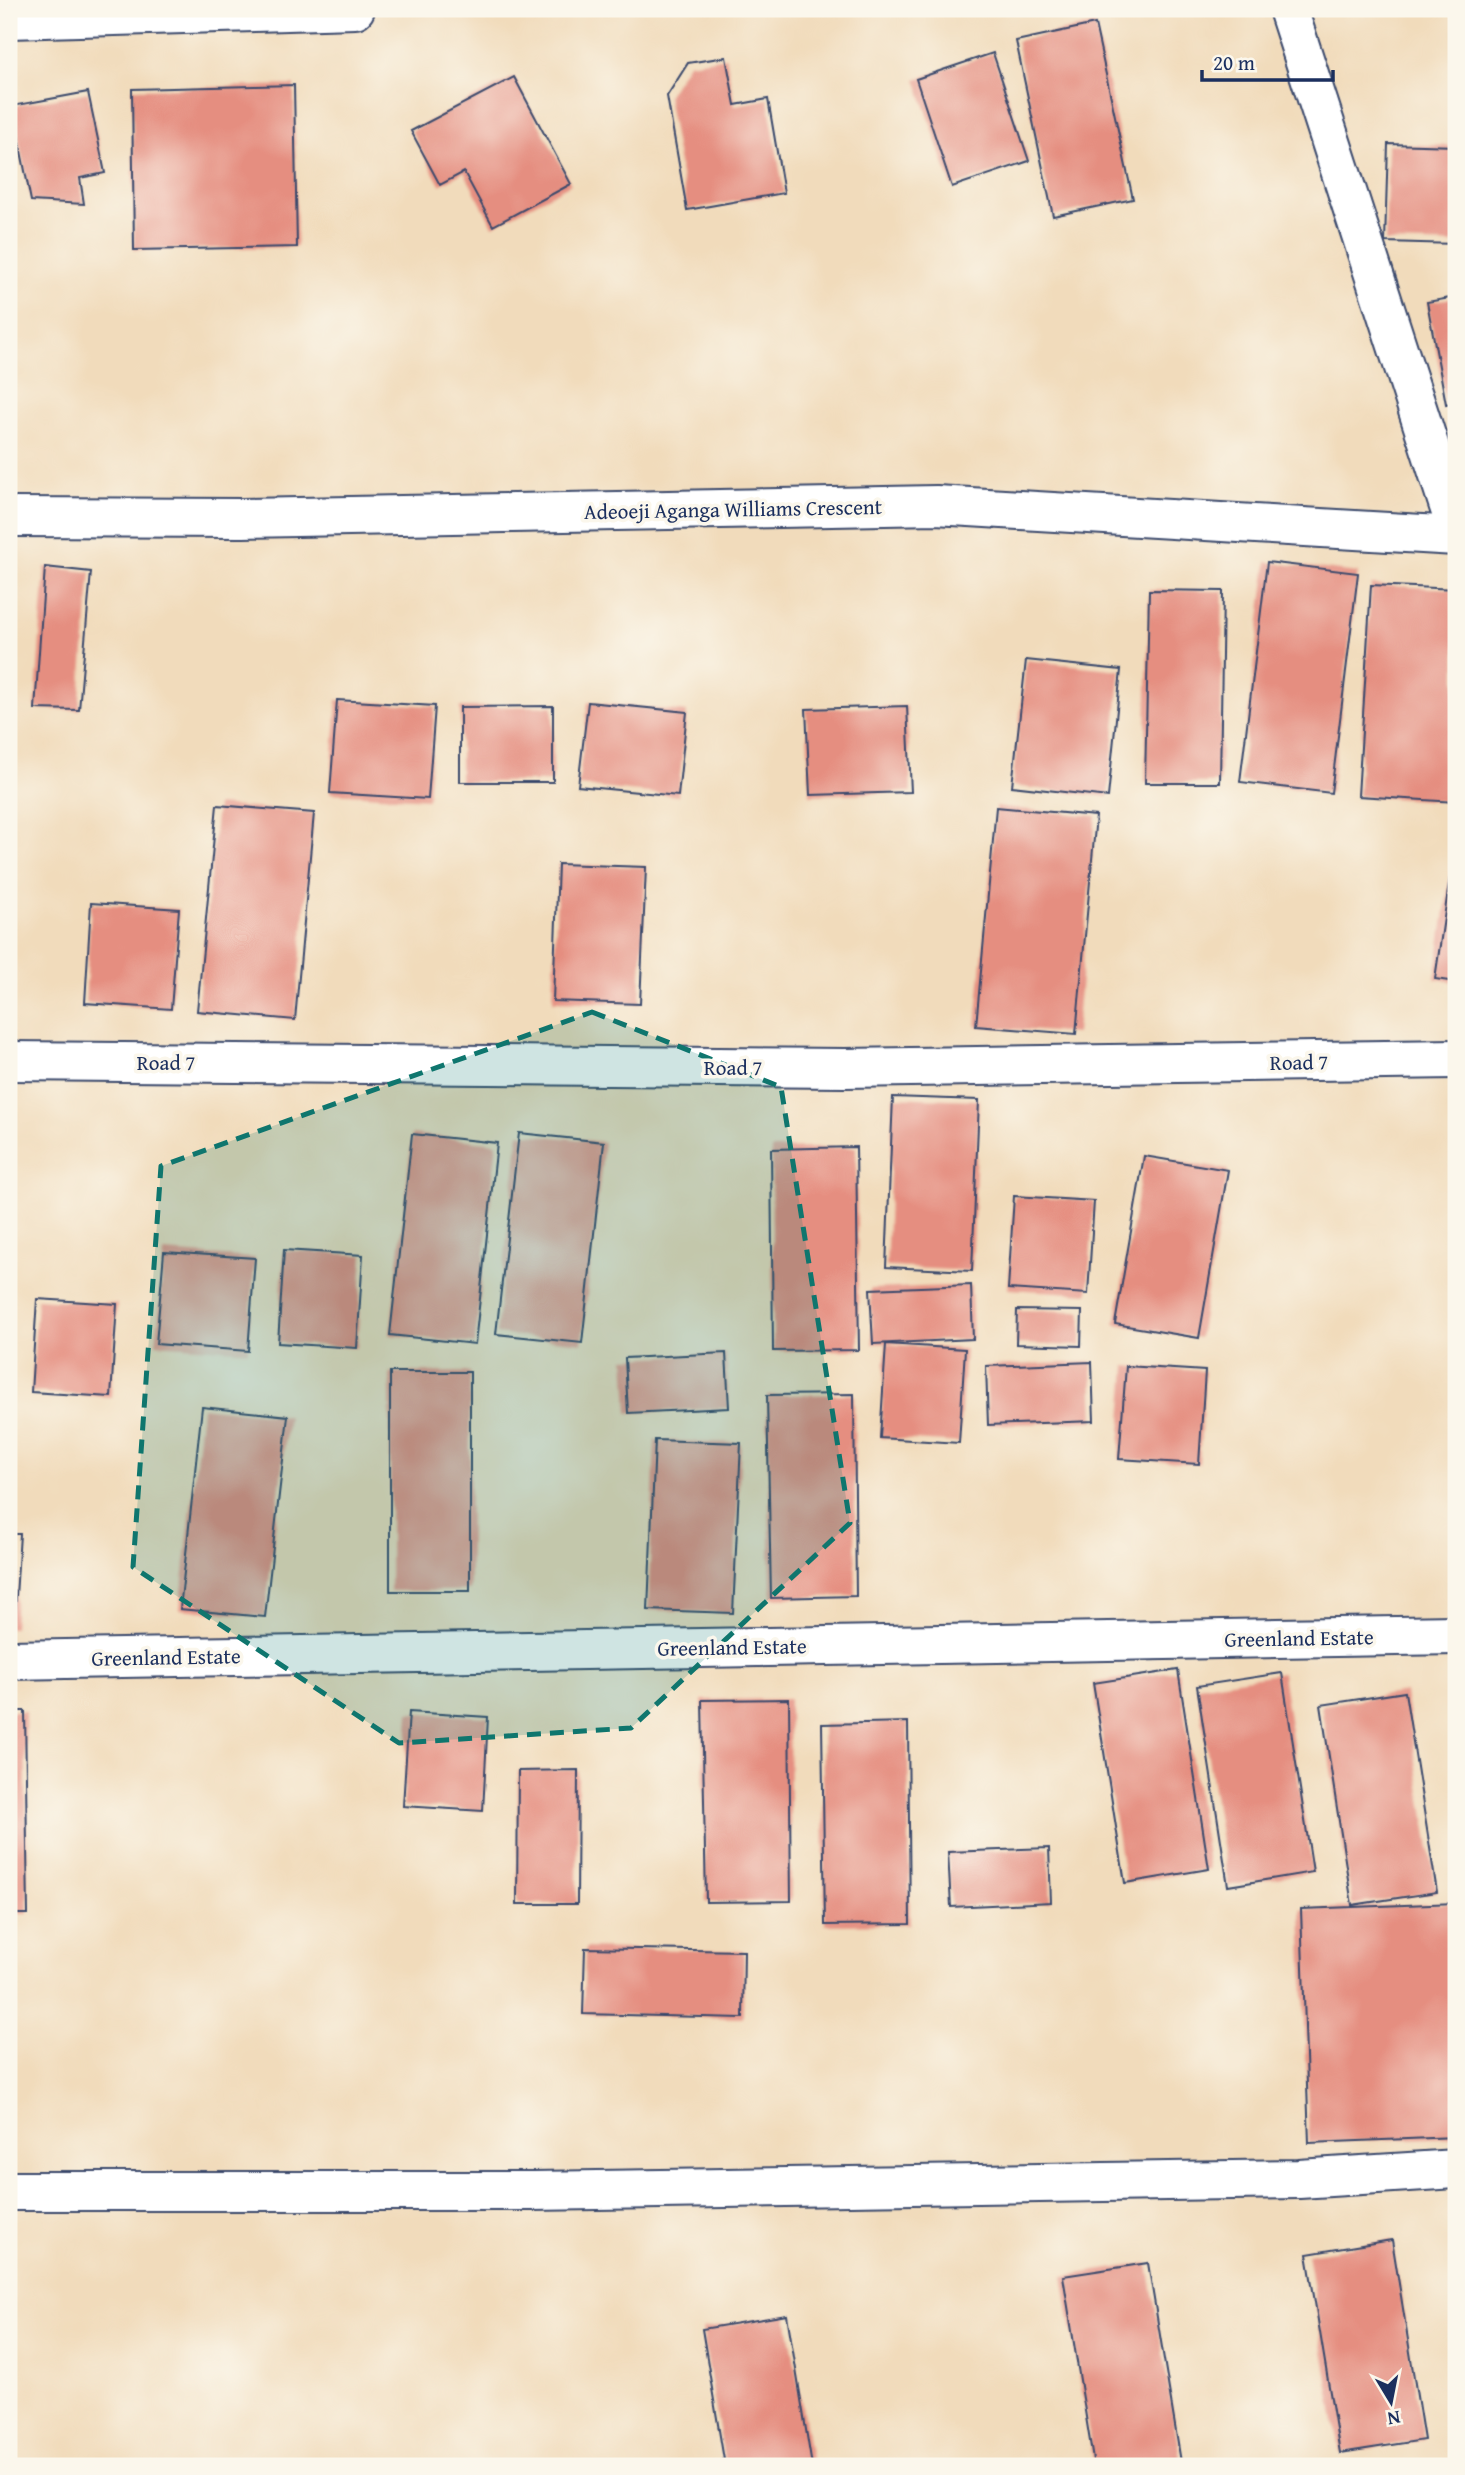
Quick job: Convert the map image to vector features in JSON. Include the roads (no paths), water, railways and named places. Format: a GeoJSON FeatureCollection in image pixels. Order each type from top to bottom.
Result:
{"type":"FeatureCollection","features":[{"type":"Feature","properties":{"kind":"street"},"geometry":{"type":"LineString","coordinates":[[9,19],[355,9]]}},
{"type":"Feature","properties":{"kind":"street"},"geometry":{"type":"LineString","coordinates":[[1288,9],[1456,527]]}},
{"type":"Feature","properties":{"kind":"street","name":"Adeoeji Aganga Williams Crescent"},"geometry":{"type":"LineString","coordinates":[[9,517],[243,518],[936,505],[1456,536]]}},
{"type":"Feature","properties":{"kind":"street","name":"Road 7"},"geometry":{"type":"LineString","coordinates":[[9,1061],[845,1068],[1456,1059]]}},
{"type":"Feature","properties":{"kind":"street","name":"Greenland Estate"},"geometry":{"type":"LineString","coordinates":[[9,1660],[1456,1635]]}},
{"type":"Feature","properties":{"kind":"street"},"geometry":{"type":"LineString","coordinates":[[9,2191],[547,2191],[1299,2179],[1456,2169]]}}]}
